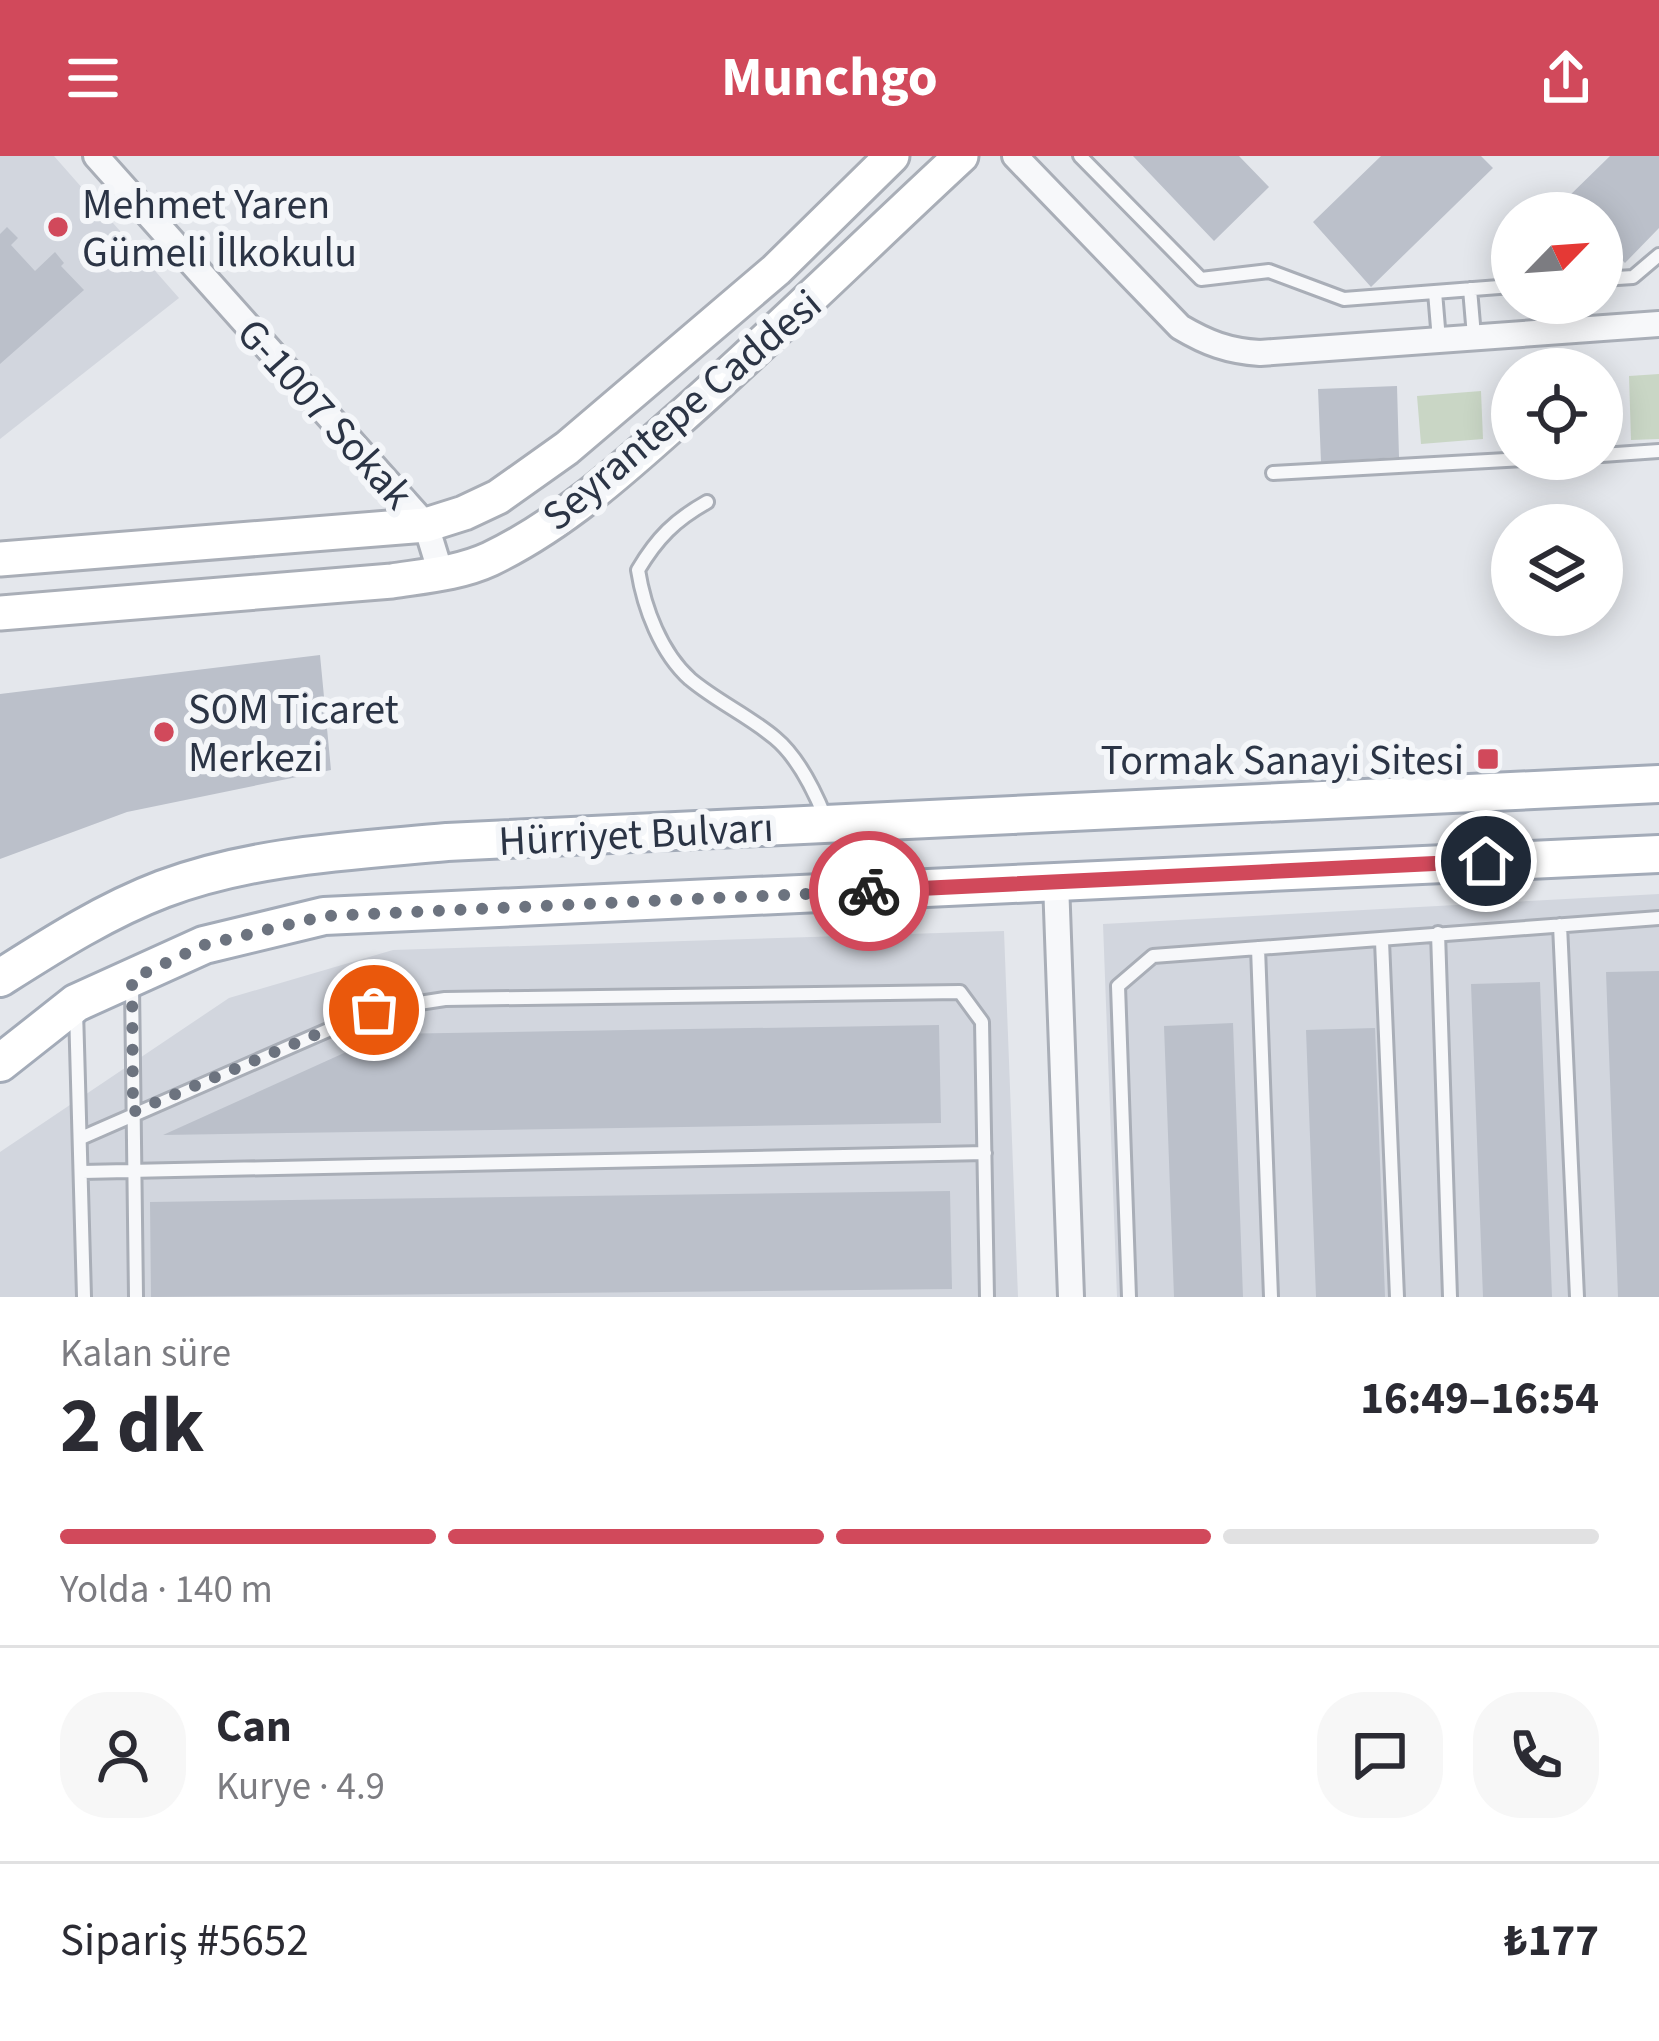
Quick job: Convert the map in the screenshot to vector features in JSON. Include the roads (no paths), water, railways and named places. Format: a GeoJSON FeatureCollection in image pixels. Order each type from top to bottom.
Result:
{"type":"FeatureCollection","features":[{"type":"Feature","properties":{"kind":"main road","name":"Seyrantepe Caddesi"},"geometry":{"type":"LineString","coordinates":[[0,559],[426,525],[464,513],[497,497],[567,448],[776,270],[892,156]]}},
{"type":"Feature","properties":{"kind":"main road","name":"Seyrantepe Caddesi"},"geometry":{"type":"LineString","coordinates":[[0,613],[441,574],[487,560],[540,530],[610,480],[799,313],[961,156]]}},
{"type":"Feature","properties":{"kind":"main road","name":"Hürriyet Bulvarı"},"geometry":{"type":"LineString","coordinates":[[0,978],[72,932],[164,889],[276,859],[447,842],[1659,784]]}},
{"type":"Feature","properties":{"kind":"main road","name":"Hürriyet Bulvarı"},"geometry":{"type":"LineString","coordinates":[[0,1064],[76,1003],[204,945],[324,916],[1659,854]]}},
{"type":"Feature","properties":{"kind":"street"},"geometry":{"type":"LineString","coordinates":[[104,165],[132,156]]}},
{"type":"Feature","properties":{"kind":"street"},"geometry":{"type":"LineString","coordinates":[[1016,156],[1180,327],[1205,343],[1231,351],[1260,353],[1659,325]]}},
{"type":"Feature","properties":{"kind":"street","name":"G-1007 Sokak"},"geometry":{"type":"LineString","coordinates":[[104,165],[426,525],[441,574]]}},
{"type":"Feature","properties":{"kind":"street"},"geometry":{"type":"LineString","coordinates":[[1056,882],[1071,1297]]}},
{"type":"Feature","properties":{"kind":"lane"},"geometry":{"type":"LineString","coordinates":[[1080,156],[1201,279],[1269,271],[1344,298],[1491,288]]}},
{"type":"Feature","properties":{"kind":"lane"},"geometry":{"type":"LineString","coordinates":[[1623,278],[1633,277],[1659,255]]}},
{"type":"Feature","properties":{"kind":"lane"},"geometry":{"type":"LineString","coordinates":[[1470,289],[1474,338]]}},
{"type":"Feature","properties":{"kind":"lane"},"geometry":{"type":"LineString","coordinates":[[1435,292],[1439,340]]}},
{"type":"Feature","properties":{"kind":"lane"},"geometry":{"type":"LineString","coordinates":[[1623,453],[1659,452]]}},
{"type":"Feature","properties":{"kind":"lane"},"geometry":{"type":"LineString","coordinates":[[1273,473],[1491,461]]}},
{"type":"Feature","properties":{"kind":"lane"},"geometry":{"type":"LineString","coordinates":[[707,502],[677,519],[656,541],[638,570],[644,599],[673,660],[691,680],[778,740],[813,787],[828,824]]}},
{"type":"Feature","properties":{"kind":"lane"},"geometry":{"type":"LineString","coordinates":[[1130,1297],[1118,986],[1153,956],[1659,918]]}},
{"type":"Feature","properties":{"kind":"lane"},"geometry":{"type":"LineString","coordinates":[[1560,926],[1577,1297]]}},
{"type":"Feature","properties":{"kind":"lane"},"geometry":{"type":"LineString","coordinates":[[1438,933],[1450,1297]]}},
{"type":"Feature","properties":{"kind":"lane"},"geometry":{"type":"LineString","coordinates":[[1382,941],[1397,1297]]}},
{"type":"Feature","properties":{"kind":"lane"},"geometry":{"type":"LineString","coordinates":[[1258,948],[1271,1297]]}},
{"type":"Feature","properties":{"kind":"lane"},"geometry":{"type":"LineString","coordinates":[[132,979],[136,1297]]}},
{"type":"Feature","properties":{"kind":"lane"},"geometry":{"type":"LineString","coordinates":[[82,1138],[374,1010],[445,999],[960,992],[982,1022],[987,1297]]}},
{"type":"Feature","properties":{"kind":"lane"},"geometry":{"type":"LineString","coordinates":[[76,1003],[84,1297]]}},
{"type":"Feature","properties":{"kind":"lane"},"geometry":{"type":"LineString","coordinates":[[82,1172],[985,1153]]}},
{"type":"Feature","properties":{"kind":"place","name":"Mehmet Yaren Gümeli İlkokulu"},"geometry":{"type":"Point","coordinates":[58,227]}},
{"type":"Feature","properties":{"kind":"place","name":"SOM Ticaret Merkezi"},"geometry":{"type":"Point","coordinates":[164,732]}},
{"type":"Feature","properties":{"kind":"place","name":"Tormak Sanayi Sitesi"},"geometry":{"type":"Point","coordinates":[1488,759]}}]}
